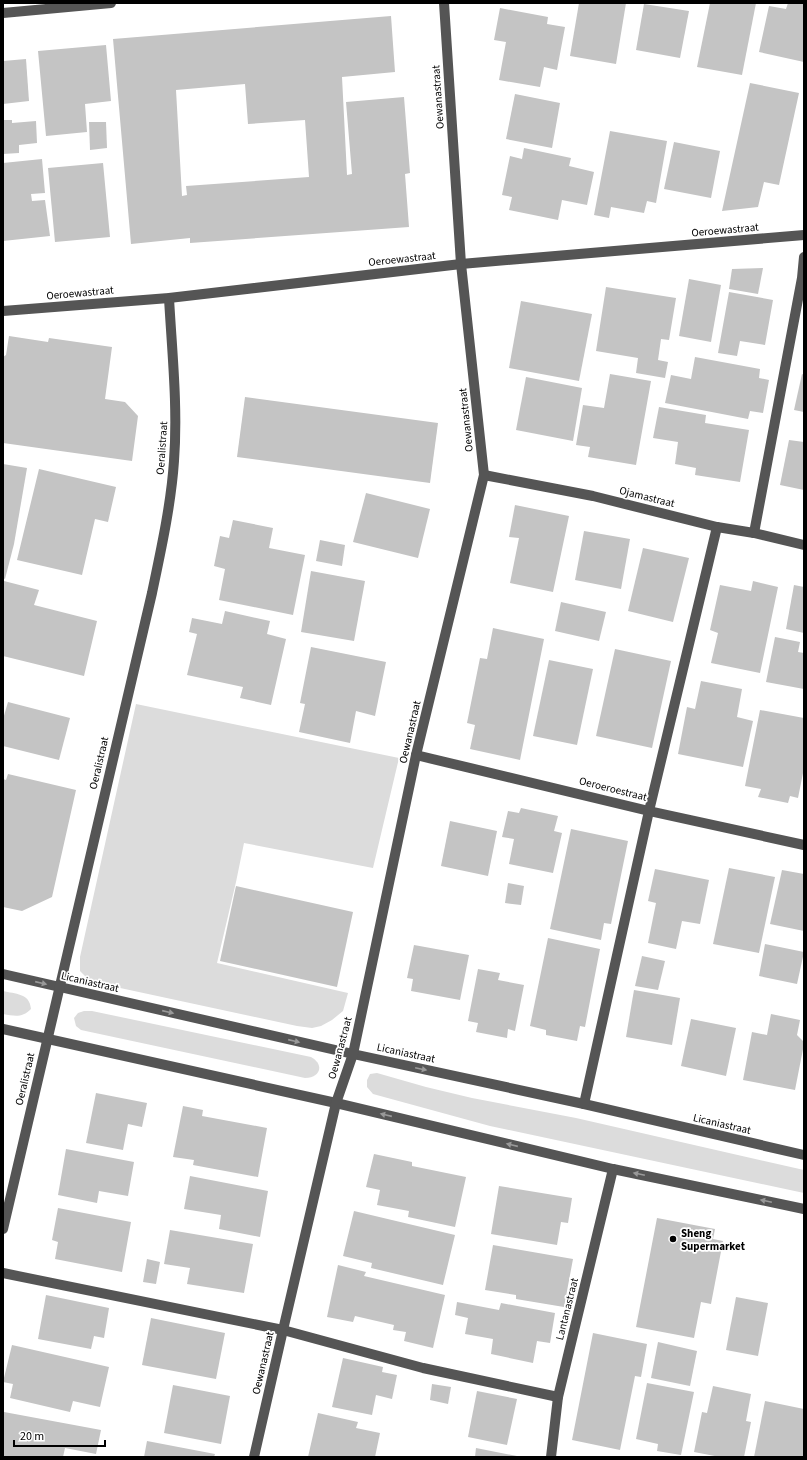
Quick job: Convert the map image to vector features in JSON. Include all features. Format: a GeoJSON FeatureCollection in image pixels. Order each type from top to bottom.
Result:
{"type":"FeatureCollection","features":[{"type":"Feature","properties":{"kind":"street"},"geometry":{"type":"LineString","coordinates":[[3,13],[111,3]]}},
{"type":"Feature","properties":{"kind":"street","name":"Oewanastraat"},"geometry":{"type":"LineString","coordinates":[[254,1457],[336,1103],[353,1054],[416,754],[484,475],[461,264],[444,3]]}},
{"type":"Feature","properties":{"kind":"street","name":"Oeroewastraat"},"geometry":{"type":"LineString","coordinates":[[3,311],[169,298],[461,264],[804,235]]}},
{"type":"Feature","properties":{"kind":"street"},"geometry":{"type":"LineString","coordinates":[[754,533],[802,278],[804,257]]}},
{"type":"Feature","properties":{"kind":"street","name":"Oeralistraat"},"geometry":{"type":"LineString","coordinates":[[3,1229],[152,593],[165,530],[174,463],[176,414],[169,298]]}},
{"type":"Feature","properties":{"kind":"street","name":"Ojamastraat"},"geometry":{"type":"LineString","coordinates":[[484,475],[593,496],[717,527],[754,533],[804,545]]}},
{"type":"Feature","properties":{"kind":"street"},"geometry":{"type":"LineString","coordinates":[[584,1104],[650,811],[717,527]]}},
{"type":"Feature","properties":{"kind":"street","name":"Oeroeroestraat"},"geometry":{"type":"LineString","coordinates":[[416,754],[650,811],[804,845]]}},
{"type":"Feature","properties":{"kind":"street","name":"Licaniastraat"},"geometry":{"type":"LineString","coordinates":[[3,974],[353,1054],[584,1104],[804,1155]]}},
{"type":"Feature","properties":{"kind":"street"},"geometry":{"type":"LineString","coordinates":[[3,1029],[336,1103],[613,1169],[804,1209]]}},
{"type":"Feature","properties":{"kind":"street","name":"Lantanastraat"},"geometry":{"type":"LineString","coordinates":[[551,1457],[558,1396],[613,1169]]}},
{"type":"Feature","properties":{"kind":"street"},"geometry":{"type":"LineString","coordinates":[[3,1273],[283,1330],[423,1368],[558,1396]]}},
{"type":"Feature","properties":{"kind":"shaded area"},"geometry":{"type":"Polygon","coordinates":[[[136,704],[399,758],[373,868],[244,843],[217,963],[348,993],[343,1011],[332,1020],[321,1026],[312,1028],[297,1026],[97,983],[87,978],[80,971],[80,957],[136,704]]]}},
{"type":"Feature","properties":{"kind":"shaded area"},"geometry":{"type":"Polygon","coordinates":[[[3,991],[25,997],[30,1004],[31,1009],[25,1014],[21,1015],[15,1016],[3,1014],[3,991]]]}},
{"type":"Feature","properties":{"kind":"shaded area"},"geometry":{"type":"Polygon","coordinates":[[[92,1011],[311,1057],[318,1064],[319,1070],[314,1076],[305,1078],[81,1030],[76,1026],[74,1018],[78,1013],[92,1011]]]}},
{"type":"Feature","properties":{"kind":"shaded area"},"geometry":{"type":"Polygon","coordinates":[[[377,1073],[472,1098],[576,1118],[804,1170],[804,1193],[490,1126],[373,1094],[367,1087],[367,1080],[370,1074],[377,1073]]]}},
{"type":"Feature","properties":{"kind":"building"},"geometry":{"type":"Polygon","coordinates":[[[579,3],[626,3],[616,64],[570,56],[579,3]]]}},
{"type":"Feature","properties":{"kind":"building"},"geometry":{"type":"Polygon","coordinates":[[[710,3],[756,3],[742,75],[697,67],[710,3]]]}},
{"type":"Feature","properties":{"kind":"building"},"geometry":{"type":"Polygon","coordinates":[[[788,3],[804,3],[804,62],[759,52],[769,6],[786,9],[788,3]]]}},
{"type":"Feature","properties":{"kind":"building"},"geometry":{"type":"Polygon","coordinates":[[[644,4],[689,11],[680,58],[636,50],[644,4]]]}},
{"type":"Feature","properties":{"kind":"building"},"geometry":{"type":"Polygon","coordinates":[[[500,8],[548,17],[547,24],[565,27],[557,70],[544,67],[540,87],[499,80],[506,42],[494,40],[500,8]]]}},
{"type":"Feature","properties":{"kind":"building"},"geometry":{"type":"Polygon","coordinates":[[[391,16],[395,72],[342,77],[347,175],[352,174],[346,102],[404,97],[410,173],[405,174],[409,227],[190,243],[190,238],[131,244],[113,39],[391,16]],[[245,84],[176,90],[182,196],[187,195],[186,186],[309,177],[305,120],[248,124],[245,84]]]}},
{"type":"Feature","properties":{"kind":"building"},"geometry":{"type":"Polygon","coordinates":[[[106,45],[111,101],[85,104],[87,132],[46,136],[38,51],[106,45]]]}},
{"type":"Feature","properties":{"kind":"building"},"geometry":{"type":"Polygon","coordinates":[[[26,59],[29,101],[3,104],[3,61],[26,59]]]}},
{"type":"Feature","properties":{"kind":"building"},"geometry":{"type":"Polygon","coordinates":[[[750,83],[799,93],[779,185],[764,182],[758,207],[722,211],[750,83]]]}},
{"type":"Feature","properties":{"kind":"building"},"geometry":{"type":"Polygon","coordinates":[[[515,94],[560,103],[552,148],[506,139],[515,94]]]}},
{"type":"Feature","properties":{"kind":"building"},"geometry":{"type":"Polygon","coordinates":[[[3,120],[12,120],[12,123],[36,121],[37,143],[19,145],[19,153],[3,154],[3,120]]]}},
{"type":"Feature","properties":{"kind":"building"},"geometry":{"type":"Polygon","coordinates":[[[89,122],[106,122],[107,148],[90,150],[89,122]]]}},
{"type":"Feature","properties":{"kind":"building"},"geometry":{"type":"Polygon","coordinates":[[[610,131],[667,141],[656,203],[647,201],[644,213],[611,207],[609,218],[594,215],[610,131]]]}},
{"type":"Feature","properties":{"kind":"building"},"geometry":{"type":"Polygon","coordinates":[[[674,142],[720,151],[711,198],[664,189],[674,142]]]}},
{"type":"Feature","properties":{"kind":"building"},"geometry":{"type":"Polygon","coordinates":[[[524,148],[571,158],[569,166],[594,172],[587,205],[562,200],[558,220],[509,210],[512,197],[502,195],[510,156],[522,159],[524,148]]]}},
{"type":"Feature","properties":{"kind":"building"},"geometry":{"type":"Polygon","coordinates":[[[42,159],[45,193],[31,194],[32,201],[45,200],[50,236],[3,241],[3,163],[42,159]]]}},
{"type":"Feature","properties":{"kind":"building"},"geometry":{"type":"Polygon","coordinates":[[[103,163],[110,237],[55,242],[48,168],[103,163]]]}},
{"type":"Feature","properties":{"kind":"building"},"geometry":{"type":"Polygon","coordinates":[[[763,268],[758,294],[729,289],[732,269],[763,268]]]}},
{"type":"Feature","properties":{"kind":"building"},"geometry":{"type":"Polygon","coordinates":[[[689,279],[721,285],[711,342],[679,336],[689,279]]]}},
{"type":"Feature","properties":{"kind":"building"},"geometry":{"type":"Polygon","coordinates":[[[606,287],[676,298],[669,340],[661,339],[658,360],[668,362],[665,378],[636,373],[638,358],[596,351],[606,287]]]}},
{"type":"Feature","properties":{"kind":"building"},"geometry":{"type":"Polygon","coordinates":[[[729,292],[773,300],[765,345],[740,341],[737,356],[718,353],[729,292]]]}},
{"type":"Feature","properties":{"kind":"building"},"geometry":{"type":"Polygon","coordinates":[[[521,301],[592,314],[579,381],[509,368],[521,301]]]}},
{"type":"Feature","properties":{"kind":"building"},"geometry":{"type":"Polygon","coordinates":[[[9,336],[48,342],[49,338],[112,347],[105,399],[125,402],[138,416],[132,461],[3,443],[3,357],[6,355],[9,336]]]}},
{"type":"Feature","properties":{"kind":"building"},"geometry":{"type":"Polygon","coordinates":[[[695,357],[760,369],[759,378],[769,380],[763,413],[750,411],[748,419],[665,403],[671,375],[691,379],[695,357]]]}},
{"type":"Feature","properties":{"kind":"building"},"geometry":{"type":"Polygon","coordinates":[[[610,374],[651,381],[636,465],[588,457],[590,447],[576,445],[583,405],[604,408],[610,374]]]}},
{"type":"Feature","properties":{"kind":"building"},"geometry":{"type":"Polygon","coordinates":[[[802,374],[804,375],[804,412],[794,410],[802,374]]]}},
{"type":"Feature","properties":{"kind":"building"},"geometry":{"type":"Polygon","coordinates":[[[526,377],[582,388],[573,441],[516,430],[526,377]]]}},
{"type":"Feature","properties":{"kind":"building"},"geometry":{"type":"Polygon","coordinates":[[[245,397],[438,423],[430,483],[237,457],[245,397]]]}},
{"type":"Feature","properties":{"kind":"building"},"geometry":{"type":"Polygon","coordinates":[[[659,407],[706,415],[705,423],[749,430],[740,482],[695,475],[696,468],[675,464],[678,442],[653,438],[659,407]]]}},
{"type":"Feature","properties":{"kind":"building"},"geometry":{"type":"Polygon","coordinates":[[[789,440],[804,442],[804,490],[780,485],[789,440]]]}},
{"type":"Feature","properties":{"kind":"building"},"geometry":{"type":"Polygon","coordinates":[[[3,464],[27,468],[14,544],[5,579],[3,578],[3,464]]]}},
{"type":"Feature","properties":{"kind":"building"},"geometry":{"type":"Polygon","coordinates":[[[39,469],[116,487],[108,522],[95,519],[82,575],[17,560],[39,469]]]}},
{"type":"Feature","properties":{"kind":"building"},"geometry":{"type":"Polygon","coordinates":[[[366,493],[430,509],[418,558],[353,542],[366,493]]]}},
{"type":"Feature","properties":{"kind":"building"},"geometry":{"type":"Polygon","coordinates":[[[515,505],[569,516],[553,592],[510,583],[519,538],[509,537],[515,505]]]}},
{"type":"Feature","properties":{"kind":"building"},"geometry":{"type":"Polygon","coordinates":[[[233,520],[273,528],[269,548],[305,555],[293,615],[219,600],[225,569],[214,566],[220,536],[229,538],[233,520]]]}},
{"type":"Feature","properties":{"kind":"building"},"geometry":{"type":"Polygon","coordinates":[[[584,531],[630,539],[621,589],[575,580],[584,531]]]}},
{"type":"Feature","properties":{"kind":"building"},"geometry":{"type":"Polygon","coordinates":[[[320,540],[345,545],[342,566],[316,561],[320,540]]]}},
{"type":"Feature","properties":{"kind":"building"},"geometry":{"type":"Polygon","coordinates":[[[643,548],[689,558],[673,622],[628,611],[643,548]]]}},
{"type":"Feature","properties":{"kind":"building"},"geometry":{"type":"Polygon","coordinates":[[[311,571],[365,581],[354,641],[301,632],[311,571]]]}},
{"type":"Feature","properties":{"kind":"building"},"geometry":{"type":"Polygon","coordinates":[[[4,581],[39,590],[34,605],[97,621],[84,676],[3,656],[4,581]]]}},
{"type":"Feature","properties":{"kind":"building"},"geometry":{"type":"Polygon","coordinates":[[[753,581],[778,587],[760,673],[711,663],[718,633],[710,630],[720,585],[751,591],[753,581]]]}},
{"type":"Feature","properties":{"kind":"building"},"geometry":{"type":"Polygon","coordinates":[[[794,585],[804,587],[804,633],[786,629],[794,585]]]}},
{"type":"Feature","properties":{"kind":"building"},"geometry":{"type":"Polygon","coordinates":[[[561,602],[606,612],[599,641],[555,631],[561,602]]]}},
{"type":"Feature","properties":{"kind":"building"},"geometry":{"type":"Polygon","coordinates":[[[225,611],[270,621],[267,634],[286,639],[271,705],[240,698],[243,687],[187,675],[197,634],[189,632],[192,618],[222,624],[225,611]]]}},
{"type":"Feature","properties":{"kind":"building"},"geometry":{"type":"Polygon","coordinates":[[[493,628],[544,639],[520,760],[470,749],[475,725],[467,723],[480,658],[487,659],[493,628]]]}},
{"type":"Feature","properties":{"kind":"building"},"geometry":{"type":"Polygon","coordinates":[[[775,637],[800,642],[798,652],[804,653],[804,689],[766,682],[775,637]]]}},
{"type":"Feature","properties":{"kind":"building"},"geometry":{"type":"Polygon","coordinates":[[[311,647],[386,662],[375,716],[356,711],[350,743],[299,732],[305,704],[300,703],[311,647]]]}},
{"type":"Feature","properties":{"kind":"building"},"geometry":{"type":"Polygon","coordinates":[[[615,649],[671,661],[652,748],[596,736],[615,649]]]}},
{"type":"Feature","properties":{"kind":"building"},"geometry":{"type":"Polygon","coordinates":[[[549,660],[593,669],[577,745],[533,736],[549,660]]]}},
{"type":"Feature","properties":{"kind":"building"},"geometry":{"type":"Polygon","coordinates":[[[701,681],[742,689],[737,717],[753,721],[743,767],[678,754],[687,707],[695,709],[701,681]]]}},
{"type":"Feature","properties":{"kind":"building"},"geometry":{"type":"Polygon","coordinates":[[[8,702],[70,718],[59,760],[3,746],[3,719],[8,702]]]}},
{"type":"Feature","properties":{"kind":"building"},"geometry":{"type":"Polygon","coordinates":[[[760,710],[804,718],[804,768],[798,798],[790,796],[788,803],[758,797],[761,789],[745,786],[760,710]]]}},
{"type":"Feature","properties":{"kind":"building"},"geometry":{"type":"Polygon","coordinates":[[[8,774],[76,790],[52,897],[22,911],[3,907],[3,779],[6,780],[8,774]]]}},
{"type":"Feature","properties":{"kind":"building"},"geometry":{"type":"Polygon","coordinates":[[[521,808],[558,816],[554,831],[562,833],[553,873],[509,864],[514,839],[502,837],[508,811],[519,813],[521,808]]]}},
{"type":"Feature","properties":{"kind":"building"},"geometry":{"type":"Polygon","coordinates":[[[450,821],[497,831],[488,876],[441,866],[450,821]]]}},
{"type":"Feature","properties":{"kind":"building"},"geometry":{"type":"Polygon","coordinates":[[[571,829],[628,841],[611,924],[604,923],[601,940],[550,929],[571,829]]]}},
{"type":"Feature","properties":{"kind":"building"},"geometry":{"type":"Polygon","coordinates":[[[729,868],[775,877],[759,953],[713,944],[729,868]]]}},
{"type":"Feature","properties":{"kind":"building"},"geometry":{"type":"Polygon","coordinates":[[[655,869],[709,880],[700,924],[682,921],[676,949],[648,943],[656,903],[648,901],[655,869]]]}},
{"type":"Feature","properties":{"kind":"building"},"geometry":{"type":"Polygon","coordinates":[[[782,870],[804,874],[804,931],[770,924],[782,870]]]}},
{"type":"Feature","properties":{"kind":"building"},"geometry":{"type":"Polygon","coordinates":[[[508,883],[524,886],[521,905],[505,903],[508,883]]]}},
{"type":"Feature","properties":{"kind":"building"},"geometry":{"type":"Polygon","coordinates":[[[236,886],[353,912],[337,987],[220,961],[236,886]]]}},
{"type":"Feature","properties":{"kind":"building"},"geometry":{"type":"Polygon","coordinates":[[[548,938],[600,949],[585,1027],[580,1026],[577,1041],[546,1035],[546,1030],[530,1026],[548,938]]]}},
{"type":"Feature","properties":{"kind":"building"},"geometry":{"type":"Polygon","coordinates":[[[765,944],[804,952],[797,984],[759,976],[765,944]]]}},
{"type":"Feature","properties":{"kind":"building"},"geometry":{"type":"Polygon","coordinates":[[[414,945],[469,955],[460,1000],[411,991],[413,979],[407,978],[414,945]]]}},
{"type":"Feature","properties":{"kind":"building"},"geometry":{"type":"Polygon","coordinates":[[[642,956],[665,961],[658,990],[635,986],[642,956]]]}},
{"type":"Feature","properties":{"kind":"building"},"geometry":{"type":"Polygon","coordinates":[[[478,969],[500,973],[498,980],[524,985],[515,1031],[508,1029],[507,1038],[476,1032],[478,1023],[468,1021],[478,969]]]}},
{"type":"Feature","properties":{"kind":"building"},"geometry":{"type":"Polygon","coordinates":[[[634,990],[680,998],[672,1045],[626,1037],[634,990]]]}},
{"type":"Feature","properties":{"kind":"building"},"geometry":{"type":"Polygon","coordinates":[[[771,1014],[800,1020],[797,1035],[804,1042],[804,1044],[795,1090],[743,1080],[752,1032],[767,1035],[771,1014]]]}},
{"type":"Feature","properties":{"kind":"building"},"geometry":{"type":"Polygon","coordinates":[[[691,1019],[736,1028],[726,1076],[681,1066],[691,1019]]]}},
{"type":"Feature","properties":{"kind":"building"},"geometry":{"type":"Polygon","coordinates":[[[96,1093],[147,1103],[142,1127],[128,1124],[123,1150],[86,1143],[96,1093]]]}},
{"type":"Feature","properties":{"kind":"building"},"geometry":{"type":"Polygon","coordinates":[[[183,1106],[203,1110],[202,1116],[267,1128],[258,1177],[193,1165],[194,1160],[173,1157],[183,1106]]]}},
{"type":"Feature","properties":{"kind":"building"},"geometry":{"type":"Polygon","coordinates":[[[66,1149],[134,1162],[128,1196],[99,1191],[97,1203],[58,1195],[66,1149]]]}},
{"type":"Feature","properties":{"kind":"building"},"geometry":{"type":"Polygon","coordinates":[[[374,1154],[412,1162],[412,1166],[466,1177],[455,1227],[408,1217],[409,1211],[377,1205],[380,1190],[366,1187],[374,1154]]]}},
{"type":"Feature","properties":{"kind":"building"},"geometry":{"type":"Polygon","coordinates":[[[190,1176],[268,1191],[260,1237],[219,1229],[221,1215],[184,1209],[190,1176]]]}},
{"type":"Feature","properties":{"kind":"building"},"geometry":{"type":"Polygon","coordinates":[[[499,1186],[572,1198],[568,1223],[561,1222],[557,1245],[491,1234],[499,1186]]]}},
{"type":"Feature","properties":{"kind":"building"},"geometry":{"type":"Polygon","coordinates":[[[58,1208],[131,1222],[122,1272],[55,1259],[58,1242],[52,1240],[58,1208]]]}},
{"type":"Feature","properties":{"kind":"building"},"geometry":{"type":"Polygon","coordinates":[[[354,1211],[455,1235],[443,1285],[371,1268],[372,1263],[343,1256],[354,1211]]]}},
{"type":"Feature","properties":{"kind":"building"},"geometry":{"type":"Polygon","coordinates":[[[657,1218],[715,1229],[713,1239],[723,1241],[711,1304],[701,1302],[694,1338],[636,1327],[657,1218]]]}},
{"type":"Feature","properties":{"kind":"building"},"geometry":{"type":"Polygon","coordinates":[[[170,1230],[253,1244],[244,1293],[187,1284],[190,1268],[164,1264],[170,1230]]]}},
{"type":"Feature","properties":{"kind":"building"},"geometry":{"type":"Polygon","coordinates":[[[493,1245],[573,1259],[564,1307],[516,1299],[516,1295],[485,1290],[493,1245]]]}},
{"type":"Feature","properties":{"kind":"building"},"geometry":{"type":"Polygon","coordinates":[[[147,1259],[160,1262],[156,1284],[143,1282],[147,1259]]]}},
{"type":"Feature","properties":{"kind":"building"},"geometry":{"type":"Polygon","coordinates":[[[338,1265],[366,1272],[364,1276],[445,1295],[433,1348],[404,1341],[406,1332],[393,1330],[394,1325],[355,1316],[353,1322],[327,1317],[338,1265]]]}},
{"type":"Feature","properties":{"kind":"building"},"geometry":{"type":"Polygon","coordinates":[[[46,1295],[109,1308],[104,1338],[94,1336],[91,1349],[38,1339],[46,1295]]]}},
{"type":"Feature","properties":{"kind":"building"},"geometry":{"type":"Polygon","coordinates":[[[736,1297],[768,1303],[758,1356],[726,1350],[736,1297]]]}},
{"type":"Feature","properties":{"kind":"building"},"geometry":{"type":"Polygon","coordinates":[[[457,1302],[499,1310],[501,1303],[555,1313],[550,1343],[537,1341],[533,1363],[491,1354],[493,1339],[465,1334],[468,1318],[455,1315],[457,1302]]]}},
{"type":"Feature","properties":{"kind":"building"},"geometry":{"type":"Polygon","coordinates":[[[151,1318],[225,1333],[216,1379],[142,1365],[151,1318]]]}},
{"type":"Feature","properties":{"kind":"building"},"geometry":{"type":"Polygon","coordinates":[[[593,1333],[647,1344],[641,1377],[635,1376],[620,1450],[572,1440],[593,1333]]]}},
{"type":"Feature","properties":{"kind":"building"},"geometry":{"type":"Polygon","coordinates":[[[658,1342],[697,1351],[690,1386],[651,1378],[658,1342]]]}},
{"type":"Feature","properties":{"kind":"building"},"geometry":{"type":"Polygon","coordinates":[[[12,1345],[109,1367],[100,1407],[73,1401],[70,1412],[10,1398],[13,1384],[3,1382],[12,1345]]]}},
{"type":"Feature","properties":{"kind":"building"},"geometry":{"type":"Polygon","coordinates":[[[343,1358],[383,1367],[382,1372],[397,1375],[392,1399],[376,1395],[372,1415],[332,1407],[343,1358]]]}},
{"type":"Feature","properties":{"kind":"building"},"geometry":{"type":"Polygon","coordinates":[[[647,1383],[694,1392],[681,1455],[657,1451],[658,1444],[636,1439],[647,1383]]]}},
{"type":"Feature","properties":{"kind":"building"},"geometry":{"type":"Polygon","coordinates":[[[432,1384],[451,1387],[448,1404],[430,1400],[432,1384]]]}},
{"type":"Feature","properties":{"kind":"building"},"geometry":{"type":"Polygon","coordinates":[[[173,1385],[230,1396],[221,1444],[164,1433],[173,1385]]]}},
{"type":"Feature","properties":{"kind":"building"},"geometry":{"type":"Polygon","coordinates":[[[713,1386],[751,1394],[746,1421],[751,1422],[744,1457],[720,1457],[694,1452],[702,1412],[707,1413],[713,1386]]]}},
{"type":"Feature","properties":{"kind":"building"},"geometry":{"type":"Polygon","coordinates":[[[477,1391],[517,1399],[507,1445],[468,1437],[477,1391]]]}},
{"type":"Feature","properties":{"kind":"building"},"geometry":{"type":"Polygon","coordinates":[[[765,1401],[804,1409],[804,1457],[754,1457],[765,1401]]]}},
{"type":"Feature","properties":{"kind":"building"},"geometry":{"type":"Polygon","coordinates":[[[4,1412],[101,1430],[96,1454],[65,1448],[63,1457],[3,1457],[4,1412]]]}},
{"type":"Feature","properties":{"kind":"building"},"geometry":{"type":"Polygon","coordinates":[[[318,1413],[358,1422],[356,1428],[380,1433],[375,1457],[308,1457],[318,1413]]]}},
{"type":"Feature","properties":{"kind":"building"},"geometry":{"type":"Polygon","coordinates":[[[147,1441],[215,1454],[214,1457],[144,1457],[147,1441]]]}},
{"type":"Feature","properties":{"kind":"building"},"geometry":{"type":"Polygon","coordinates":[[[476,1448],[517,1456],[517,1457],[475,1457],[476,1448]]]}},
{"type":"Feature","properties":{"kind":"place","name":"Sheng Supermarket"},"geometry":{"type":"Point","coordinates":[673,1239]}}]}
